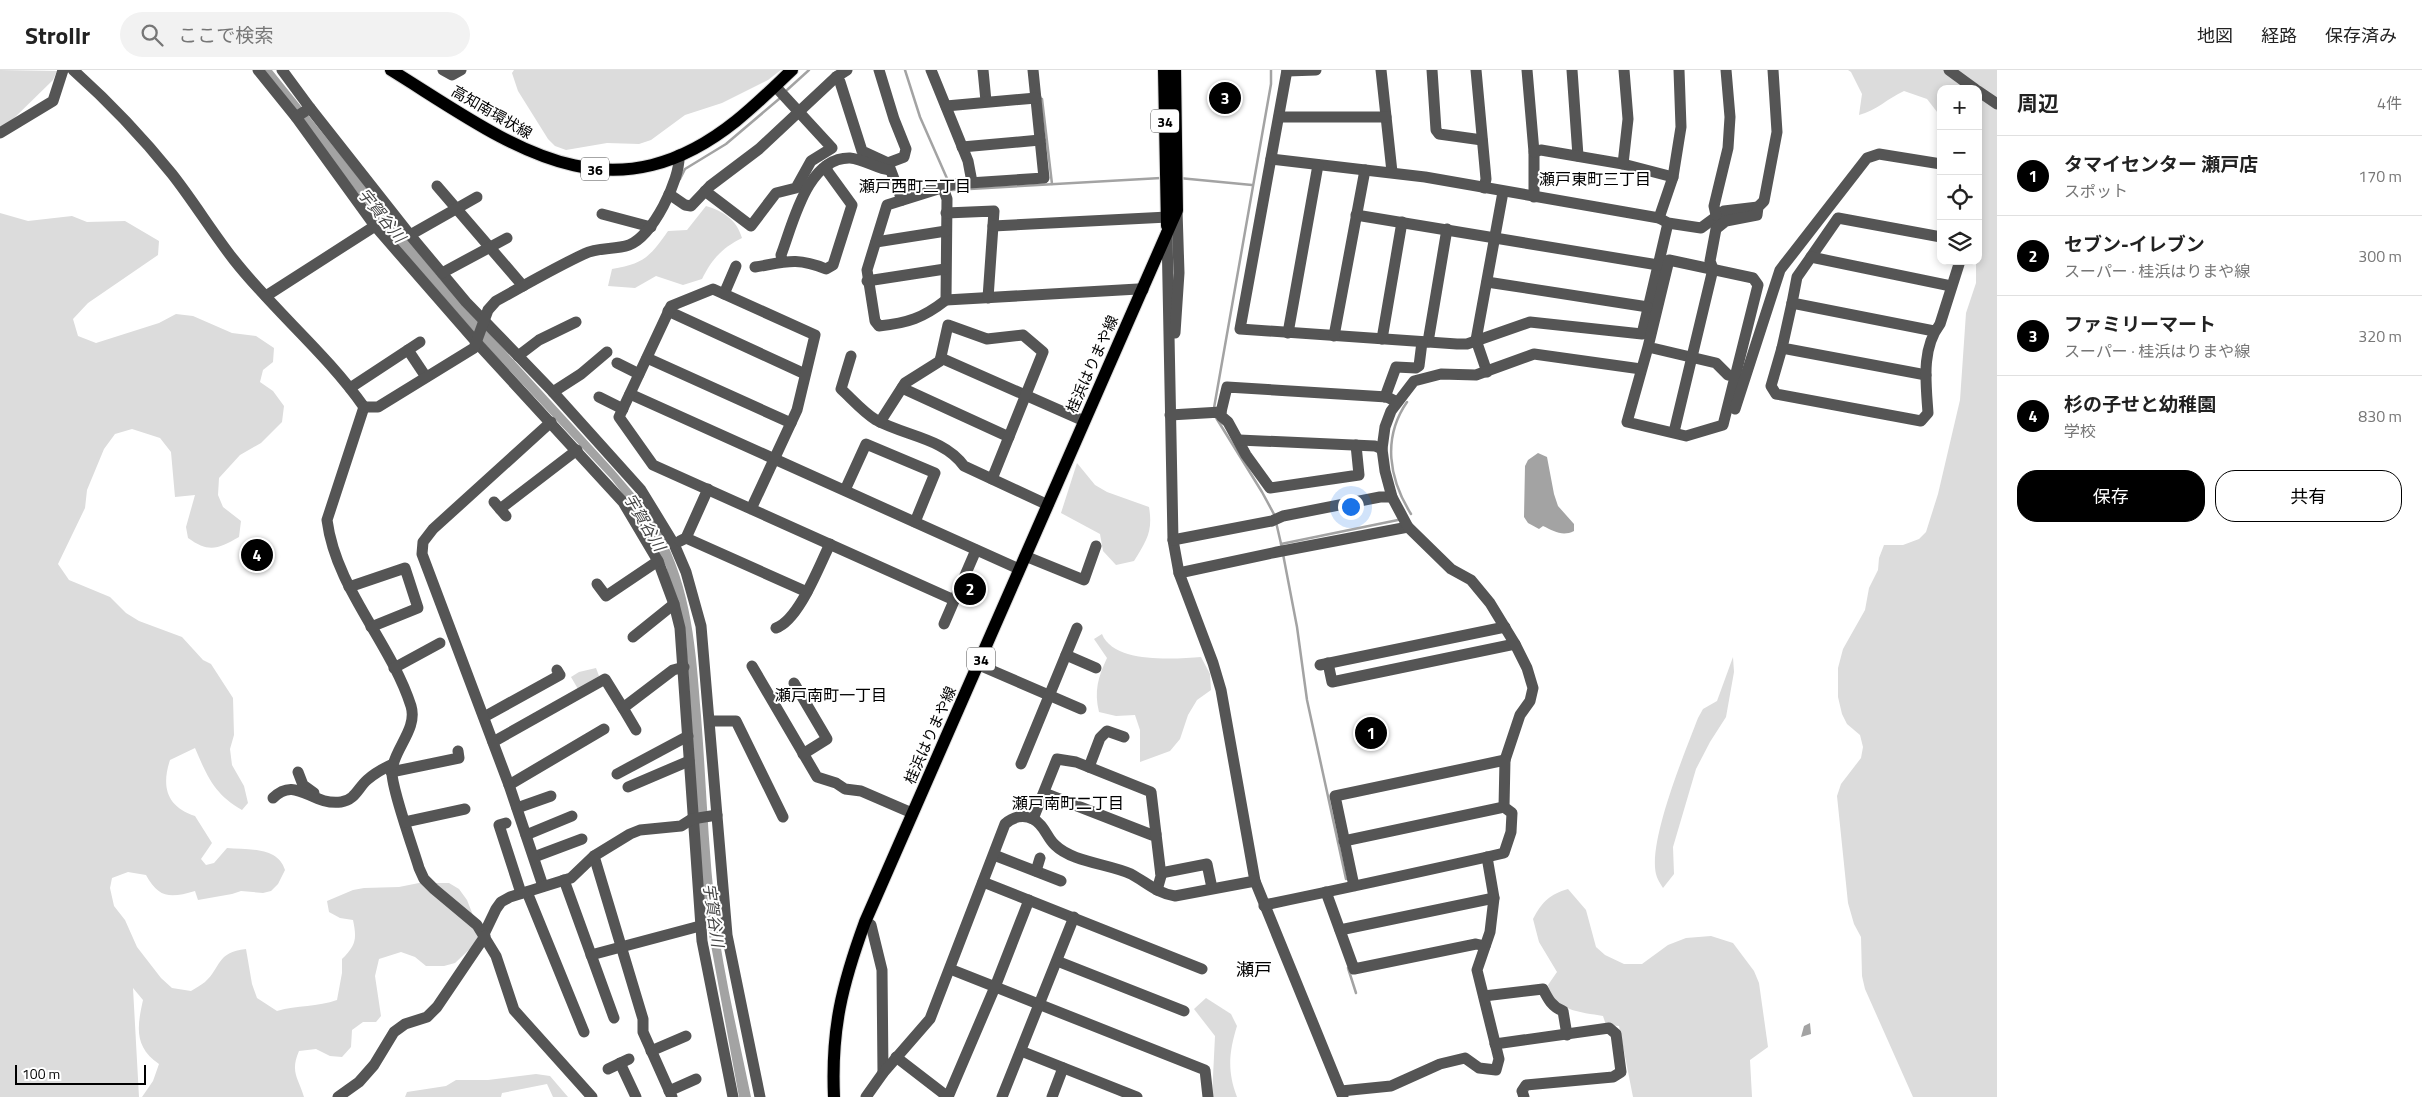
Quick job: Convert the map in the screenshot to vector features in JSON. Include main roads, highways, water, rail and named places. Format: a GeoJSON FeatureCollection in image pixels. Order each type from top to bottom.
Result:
{"type":"FeatureCollection","features":[{"type":"Feature","properties":{"kind":"main road","name":"高知南環状線"},"geometry":{"type":"LineString","coordinates":[[391,70],[502,139],[536,155],[562,164],[612,170],[649,166],[679,155],[736,121],[792,70]]}},
{"type":"Feature","properties":{"kind":"main road","name":"桂浜はりまや線"},"geometry":{"type":"LineString","coordinates":[[834,1097],[833,1051],[837,1014],[850,962],[865,922],[1143,290],[1173,213],[1164,70]]}},
{"type":"Feature","properties":{"kind":"main road","name":"桂浜はりまや線"},"geometry":{"type":"LineString","coordinates":[[1172,178],[1176,70]]}},
{"type":"Feature","properties":{"kind":"water","name":"宇賀谷川"},"geometry":{"type":"Polygon","coordinates":[[[264,70],[272,70],[439,278],[614,470],[644,506],[660,530],[671,552],[686,597],[691,620],[699,692],[718,932],[751,1097],[739,1097],[704,907],[686,642],[666,566],[633,507],[612,480],[484,343],[395,242],[264,70]]]}},
{"type":"Feature","properties":{"kind":"water"},"geometry":{"type":"Polygon","coordinates":[[[1538,453],[1547,457],[1558,506],[1574,524],[1574,531],[1570,533],[1554,531],[1543,526],[1539,529],[1528,523],[1524,517],[1525,466],[1528,460],[1538,453]]]}},
{"type":"Feature","properties":{"kind":"water"},"geometry":{"type":"Polygon","coordinates":[[[1810,1023],[1811,1034],[1801,1037],[1804,1026],[1810,1023]]]}},
{"type":"Feature","properties":{"kind":"waterway"},"geometry":{"type":"LineString","coordinates":[[787,90],[809,70]]}},
{"type":"Feature","properties":{"kind":"waterway"},"geometry":{"type":"LineString","coordinates":[[905,70],[920,117],[949,183]]}},
{"type":"Feature","properties":{"kind":"waterway"},"geometry":{"type":"LineString","coordinates":[[1214,408],[1271,84],[1271,70]]}},
{"type":"Feature","properties":{"kind":"waterway"},"geometry":{"type":"LineString","coordinates":[[680,179],[685,169],[726,144],[779,99]]}},
{"type":"Feature","properties":{"kind":"waterway"},"geometry":{"type":"LineString","coordinates":[[1042,99],[1052,184]]}},
{"type":"Feature","properties":{"kind":"waterway"},"geometry":{"type":"LineString","coordinates":[[951,188],[952,190],[1161,178]]}},
{"type":"Feature","properties":{"kind":"waterway"},"geometry":{"type":"LineString","coordinates":[[1179,178],[1252,185]]}},
{"type":"Feature","properties":{"kind":"waterway"},"geometry":{"type":"LineString","coordinates":[[1407,402],[1394,430],[1391,458],[1393,473],[1403,501],[1411,514]]}},
{"type":"Feature","properties":{"kind":"waterway"},"geometry":{"type":"LineString","coordinates":[[1215,416],[1275,516]]}},
{"type":"Feature","properties":{"kind":"waterway"},"geometry":{"type":"LineString","coordinates":[[1281,544],[1398,520]]}},
{"type":"Feature","properties":{"kind":"waterway"},"geometry":{"type":"LineString","coordinates":[[1276,522],[1282,548]]}},
{"type":"Feature","properties":{"kind":"waterway"},"geometry":{"type":"LineString","coordinates":[[1283,554],[1297,627],[1307,700],[1346,879]]}},
{"type":"Feature","properties":{"kind":"waterway"},"geometry":{"type":"LineString","coordinates":[[1348,968],[1356,993]]}},
{"type":"Feature","properties":{"kind":"place","name":"ファミリーマート"},"geometry":{"type":"Point","coordinates":[1225,98]}},
{"type":"Feature","properties":{"kind":"place","name":"杉の子せと幼稚園"},"geometry":{"type":"Point","coordinates":[257,555]}},
{"type":"Feature","properties":{"kind":"place","name":"セブン-イレブン"},"geometry":{"type":"Point","coordinates":[970,589]}},
{"type":"Feature","properties":{"kind":"place","name":"タマイセンター 瀬戸店"},"geometry":{"type":"Point","coordinates":[1371,733]}},
{"type":"Feature","properties":{"kind":"district","name":"瀬戸東町三丁目"},"geometry":{"type":"Point","coordinates":[1595,179]}},
{"type":"Feature","properties":{"kind":"district","name":"瀬戸西町三丁目"},"geometry":{"type":"Point","coordinates":[915,186]}},
{"type":"Feature","properties":{"kind":"district","name":"瀬戸南町一丁目"},"geometry":{"type":"Point","coordinates":[831,695]}},
{"type":"Feature","properties":{"kind":"district","name":"瀬戸南町二丁目"},"geometry":{"type":"Point","coordinates":[1068,803]}},
{"type":"Feature","properties":{"kind":"district","name":"瀬戸"},"geometry":{"type":"Point","coordinates":[1254,969]}}]}
